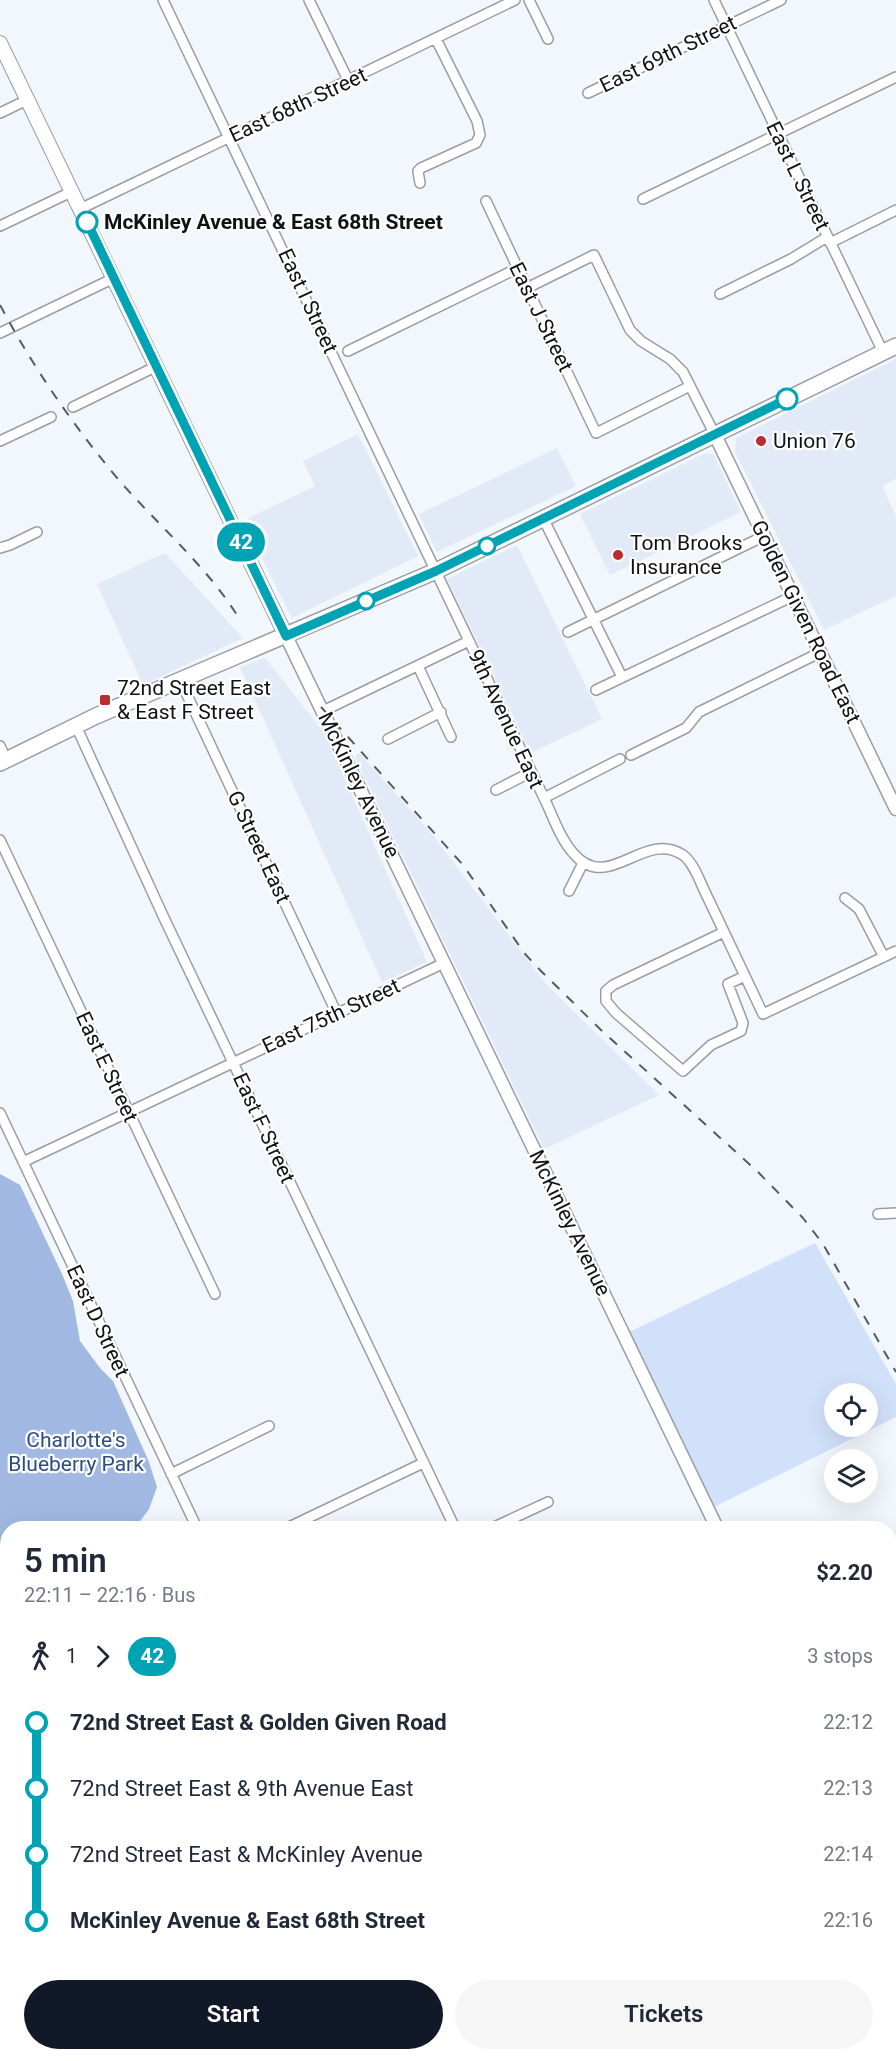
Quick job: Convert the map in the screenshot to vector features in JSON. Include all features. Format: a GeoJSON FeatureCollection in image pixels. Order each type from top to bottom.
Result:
{"type":"FeatureCollection","features":[{"type":"Feature","properties":{"kind":"main road","name":"McKinley Avenue"},"geometry":{"type":"LineString","coordinates":[[0,43],[286,636]]}},
{"type":"Feature","properties":{"kind":"main road"},"geometry":{"type":"LineString","coordinates":[[2,756],[436,571],[889,349]]}},
{"type":"Feature","properties":{"kind":"street","name":"East I Street"},"geometry":{"type":"LineString","coordinates":[[164,0],[436,571]]}},
{"type":"Feature","properties":{"kind":"street"},"geometry":{"type":"LineString","coordinates":[[309,0],[349,81]]}},
{"type":"Feature","properties":{"kind":"street","name":"East 68th Street"},"geometry":{"type":"LineString","coordinates":[[80,209],[515,0]]}},
{"type":"Feature","properties":{"kind":"street"},"geometry":{"type":"LineString","coordinates":[[529,0],[548,39]]}},
{"type":"Feature","properties":{"kind":"street","name":"East L Street"},"geometry":{"type":"LineString","coordinates":[[714,0],[829,240],[889,349]]}},
{"type":"Feature","properties":{"kind":"street","name":"East 69th Street"},"geometry":{"type":"LineString","coordinates":[[588,93],[781,0]]}},
{"type":"Feature","properties":{"kind":"street"},"geometry":{"type":"LineString","coordinates":[[420,183],[417,177],[421,168],[476,142],[480,135],[477,121],[436,39]]}},
{"type":"Feature","properties":{"kind":"street"},"geometry":{"type":"LineString","coordinates":[[643,199],[896,77]]}},
{"type":"Feature","properties":{"kind":"street"},"geometry":{"type":"LineString","coordinates":[[0,112],[27,100]]}},
{"type":"Feature","properties":{"kind":"street"},"geometry":{"type":"LineString","coordinates":[[0,226],[72,192]]}},
{"type":"Feature","properties":{"kind":"street","name":"East J Street"},"geometry":{"type":"LineString","coordinates":[[486,201],[596,433],[690,386]]}},
{"type":"Feature","properties":{"kind":"street"},"geometry":{"type":"LineString","coordinates":[[720,294],[896,210]]}},
{"type":"Feature","properties":{"kind":"street"},"geometry":{"type":"LineString","coordinates":[[527,288],[594,255],[630,330],[641,341],[677,365],[715,435]]}},
{"type":"Feature","properties":{"kind":"street"},"geometry":{"type":"LineString","coordinates":[[348,351],[518,268]]}},
{"type":"Feature","properties":{"kind":"street"},"geometry":{"type":"LineString","coordinates":[[0,333],[114,278]]}},
{"type":"Feature","properties":{"kind":"street"},"geometry":{"type":"LineString","coordinates":[[73,407],[157,366]]}},
{"type":"Feature","properties":{"kind":"street"},"geometry":{"type":"LineString","coordinates":[[0,441],[51,417]]}},
{"type":"Feature","properties":{"kind":"street","name":"Golden Given Road East"},"geometry":{"type":"LineString","coordinates":[[715,435],[896,809]]}},
{"type":"Feature","properties":{"kind":"street"},"geometry":{"type":"LineString","coordinates":[[543,518],[622,677]]}},
{"type":"Feature","properties":{"kind":"street"},"geometry":{"type":"LineString","coordinates":[[0,548],[37,532]]}},
{"type":"Feature","properties":{"kind":"street"},"geometry":{"type":"LineString","coordinates":[[568,632],[764,536]]}},
{"type":"Feature","properties":{"kind":"street","name":"9th Avenue East"},"geometry":{"type":"LineString","coordinates":[[436,571],[568,847],[583,863]]}},
{"type":"Feature","properties":{"kind":"street"},"geometry":{"type":"LineString","coordinates":[[596,690],[793,596]]}},
{"type":"Feature","properties":{"kind":"street","name":"McKinley Avenue"},"geometry":{"type":"LineString","coordinates":[[286,636],[714,1521]]}},
{"type":"Feature","properties":{"kind":"street"},"geometry":{"type":"LineString","coordinates":[[323,711],[469,641]]}},
{"type":"Feature","properties":{"kind":"street"},"geometry":{"type":"LineString","coordinates":[[631,755],[686,728],[699,711],[821,652]]}},
{"type":"Feature","properties":{"kind":"street"},"geometry":{"type":"LineString","coordinates":[[418,666],[451,737]]}},
{"type":"Feature","properties":{"kind":"street","name":"G Street East"},"geometry":{"type":"LineString","coordinates":[[180,680],[337,1014]]}},
{"type":"Feature","properties":{"kind":"street"},"geometry":{"type":"LineString","coordinates":[[388,739],[441,712]]}},
{"type":"Feature","properties":{"kind":"street","name":"East F Street"},"geometry":{"type":"LineString","coordinates":[[76,726],[232,1063],[452,1521]]}},
{"type":"Feature","properties":{"kind":"street"},"geometry":{"type":"LineString","coordinates":[[544,798],[620,759]]}},
{"type":"Feature","properties":{"kind":"street"},"geometry":{"type":"LineString","coordinates":[[496,790],[531,772]]}},
{"type":"Feature","properties":{"kind":"street","name":"East E Street"},"geometry":{"type":"LineString","coordinates":[[0,840],[215,1294]]}},
{"type":"Feature","properties":{"kind":"street"},"geometry":{"type":"LineString","coordinates":[[569,891],[583,863],[600,868],[608,867],[650,849],[664,848],[687,858],[763,1014],[896,951]]}},
{"type":"Feature","properties":{"kind":"street"},"geometry":{"type":"LineString","coordinates":[[845,898],[859,909],[884,957]]}},
{"type":"Feature","properties":{"kind":"street"},"geometry":{"type":"LineString","coordinates":[[724,932],[609,987],[605,994],[606,1001],[616,1013],[683,1071],[711,1044],[741,1032],[743,1023],[728,984],[745,976]]}},
{"type":"Feature","properties":{"kind":"street","name":"East 75th Street"},"geometry":{"type":"LineString","coordinates":[[23,1162],[444,963]]}},
{"type":"Feature","properties":{"kind":"street","name":"East D Street"},"geometry":{"type":"LineString","coordinates":[[0,1113],[194,1521]]}},
{"type":"Feature","properties":{"kind":"street"},"geometry":{"type":"LineString","coordinates":[[878,1214],[896,1213]]}},
{"type":"Feature","properties":{"kind":"street"},"geometry":{"type":"LineString","coordinates":[[171,1473],[269,1426]]}},
{"type":"Feature","properties":{"kind":"street"},"geometry":{"type":"LineString","coordinates":[[302,1521],[423,1463]]}},
{"type":"Feature","properties":{"kind":"street"},"geometry":{"type":"LineString","coordinates":[[507,1521],[548,1502]]}},
{"type":"Feature","properties":{"kind":"shaded area"},"geometry":{"type":"Polygon","coordinates":[[[896,359],[896,479],[882,486],[896,516],[896,596],[824,630],[735,452],[736,438],[896,359]]]}},
{"type":"Feature","properties":{"kind":"shaded area"},"geometry":{"type":"Polygon","coordinates":[[[358,434],[418,556],[292,618],[243,521],[315,486],[303,461],[358,434]]]}},
{"type":"Feature","properties":{"kind":"shaded area"},"geometry":{"type":"Polygon","coordinates":[[[557,448],[576,486],[437,552],[419,514],[557,448]]]}},
{"type":"Feature","properties":{"kind":"shaded area"},"geometry":{"type":"Polygon","coordinates":[[[706,453],[714,455],[741,512],[610,575],[580,514],[706,453]]]}},
{"type":"Feature","properties":{"kind":"shaded area"},"geometry":{"type":"Polygon","coordinates":[[[517,545],[602,719],[531,753],[447,579],[517,545]]]}},
{"type":"Feature","properties":{"kind":"shaded area"},"geometry":{"type":"Polygon","coordinates":[[[165,553],[243,638],[143,685],[97,584],[165,553]]]}},
{"type":"Feature","properties":{"kind":"shaded area"},"geometry":{"type":"Polygon","coordinates":[[[265,658],[323,731],[427,962],[382,982],[240,667],[265,658]]]}},
{"type":"Feature","properties":{"kind":"shaded area"},"geometry":{"type":"Polygon","coordinates":[[[360,754],[431,833],[545,983],[659,1095],[544,1149],[355,757],[360,754]]]}},
{"type":"Feature","properties":{"kind":"shaded area"},"geometry":{"type":"Polygon","coordinates":[[[815,1243],[896,1384],[896,1417],[878,1426],[878,1383],[824,1383],[824,1437],[856,1437],[831,1449],[824,1449],[824,1453],[712,1508],[627,1333],[815,1243]]]}},
{"type":"Feature","properties":{"kind":"green space","name":"Charlotte's Blueberry Park"},"geometry":{"type":"Polygon","coordinates":[[[0,1174],[20,1185],[73,1301],[80,1341],[113,1381],[149,1462],[157,1487],[149,1509],[140,1521],[0,1521],[0,1174]]]}},
{"type":"Feature","properties":{"kind":"railway"},"geometry":{"type":"LineString","coordinates":[[0,305],[54,395],[85,437],[118,479],[205,573],[241,621]]}},
{"type":"Feature","properties":{"kind":"railway"},"geometry":{"type":"LineString","coordinates":[[321,707],[463,865],[525,954],[541,971],[601,1030],[758,1172],[803,1218],[823,1244],[896,1372]]}},
{"type":"Feature","properties":{"kind":"bus line","name":"42"},"geometry":{"type":"LineString","coordinates":[[87,222],[286,636],[436,571],[787,399]]}},
{"type":"Feature","properties":{"kind":"place","name":"McKinley Avenue & East 68th Street"},"geometry":{"type":"Point","coordinates":[87,222]}},
{"type":"Feature","properties":{"kind":"place","name":"Union 76"},"geometry":{"type":"Point","coordinates":[761,441]}},
{"type":"Feature","properties":{"kind":"place","name":"Tom Brooks Insurance"},"geometry":{"type":"Point","coordinates":[618,555]}},
{"type":"Feature","properties":{"kind":"place","name":"72nd Street East & East F Street"},"geometry":{"type":"Point","coordinates":[105,700]}}]}
